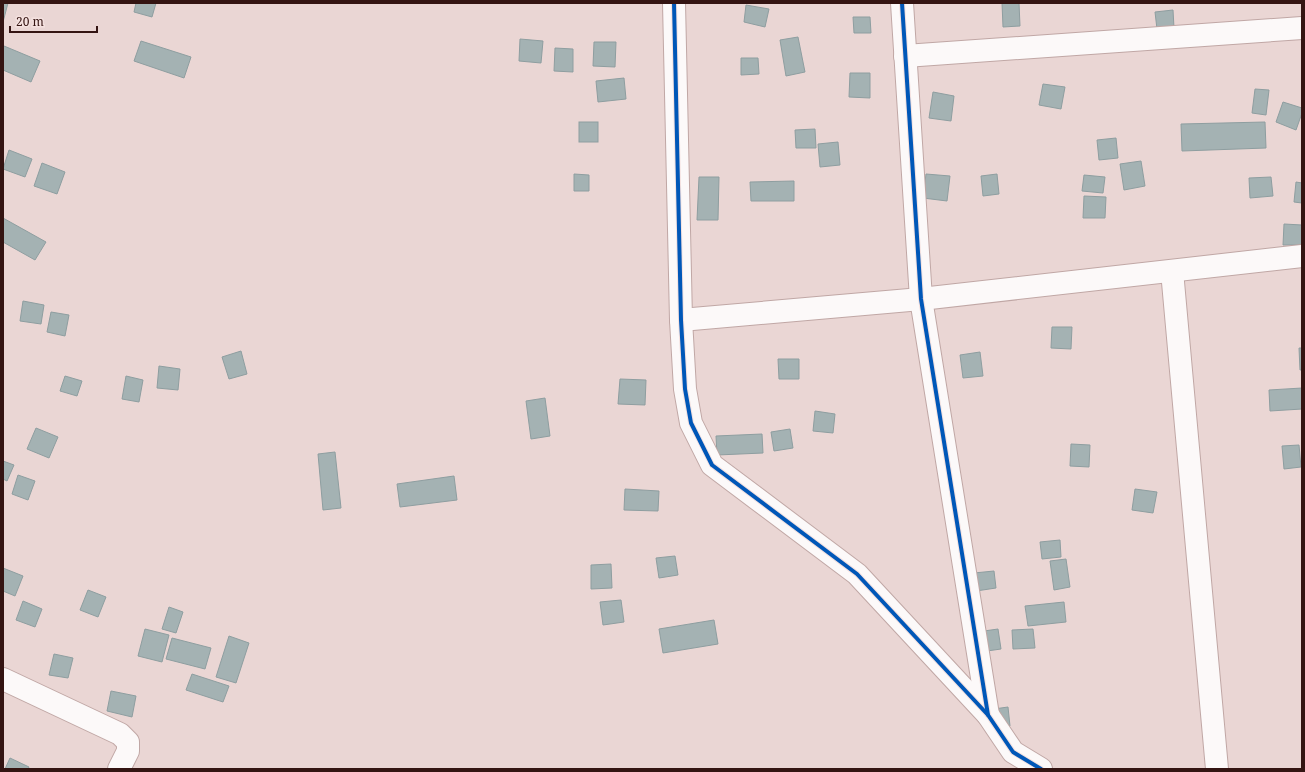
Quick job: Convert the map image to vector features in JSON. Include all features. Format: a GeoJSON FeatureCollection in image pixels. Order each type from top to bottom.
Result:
{"type":"FeatureCollection","features":[{"type":"Feature","properties":{"kind":"street"},"geometry":{"type":"LineString","coordinates":[[674,3],[681,320],[684,389],[691,423],[712,464],[858,574],[988,715],[1013,752],[1041,769]]}},
{"type":"Feature","properties":{"kind":"street"},"geometry":{"type":"LineString","coordinates":[[902,3],[921,299],[988,715]]}},
{"type":"Feature","properties":{"kind":"street"},"geometry":{"type":"LineString","coordinates":[[905,56],[1302,28]]}},
{"type":"Feature","properties":{"kind":"street"},"geometry":{"type":"LineString","coordinates":[[681,320],[921,299],[1302,256]]}},
{"type":"Feature","properties":{"kind":"street"},"geometry":{"type":"LineString","coordinates":[[1172,271],[1218,769]]}},
{"type":"Feature","properties":{"kind":"street"},"geometry":{"type":"LineString","coordinates":[[3,679],[120,734],[128,742],[128,751],[119,769]]}},
{"type":"Feature","properties":{"kind":"building"},"geometry":{"type":"Polygon","coordinates":[[[3,3],[8,3],[3,22],[3,3]]]}},
{"type":"Feature","properties":{"kind":"building"},"geometry":{"type":"Polygon","coordinates":[[[136,3],[156,3],[152,17],[134,12],[136,3]]]}},
{"type":"Feature","properties":{"kind":"building"},"geometry":{"type":"Polygon","coordinates":[[[1002,3],[1019,3],[1020,26],[1003,27],[1002,3]]]}},
{"type":"Feature","properties":{"kind":"building"},"geometry":{"type":"Polygon","coordinates":[[[746,5],[769,9],[765,27],[744,22],[746,5]]]}},
{"type":"Feature","properties":{"kind":"building"},"geometry":{"type":"Polygon","coordinates":[[[1173,10],[1174,28],[1157,29],[1155,12],[1173,10]]]}},
{"type":"Feature","properties":{"kind":"building"},"geometry":{"type":"Polygon","coordinates":[[[853,17],[870,17],[871,33],[854,33],[853,17]]]}},
{"type":"Feature","properties":{"kind":"building"},"geometry":{"type":"Polygon","coordinates":[[[798,37],[805,72],[786,76],[780,40],[798,37]]]}},
{"type":"Feature","properties":{"kind":"building"},"geometry":{"type":"Polygon","coordinates":[[[520,39],[543,41],[541,63],[519,61],[520,39]]]}},
{"type":"Feature","properties":{"kind":"building"},"geometry":{"type":"Polygon","coordinates":[[[141,41],[191,57],[184,78],[134,61],[141,41]]]}},
{"type":"Feature","properties":{"kind":"building"},"geometry":{"type":"Polygon","coordinates":[[[594,42],[616,42],[615,67],[593,66],[594,42]]]}},
{"type":"Feature","properties":{"kind":"building"},"geometry":{"type":"Polygon","coordinates":[[[4,46],[40,61],[31,82],[3,70],[4,46]]]}},
{"type":"Feature","properties":{"kind":"building"},"geometry":{"type":"Polygon","coordinates":[[[555,48],[573,49],[573,72],[554,71],[555,48]]]}},
{"type":"Feature","properties":{"kind":"building"},"geometry":{"type":"Polygon","coordinates":[[[741,58],[758,58],[759,74],[741,75],[741,58]]]}},
{"type":"Feature","properties":{"kind":"building"},"geometry":{"type":"Polygon","coordinates":[[[850,73],[870,73],[870,98],[849,97],[850,73]]]}},
{"type":"Feature","properties":{"kind":"building"},"geometry":{"type":"Polygon","coordinates":[[[624,78],[626,99],[598,102],[596,81],[624,78]]]}},
{"type":"Feature","properties":{"kind":"building"},"geometry":{"type":"Polygon","coordinates":[[[1043,84],[1065,87],[1061,109],[1039,105],[1043,84]]]}},
{"type":"Feature","properties":{"kind":"building"},"geometry":{"type":"Polygon","coordinates":[[[1255,89],[1269,90],[1266,115],[1252,113],[1255,89]]]}},
{"type":"Feature","properties":{"kind":"building"},"geometry":{"type":"Polygon","coordinates":[[[933,92],[954,96],[951,121],[929,118],[933,92]]]}},
{"type":"Feature","properties":{"kind":"building"},"geometry":{"type":"Polygon","coordinates":[[[1283,102],[1302,108],[1302,113],[1296,130],[1276,122],[1283,102]]]}},
{"type":"Feature","properties":{"kind":"building"},"geometry":{"type":"Polygon","coordinates":[[[579,122],[598,122],[598,142],[579,142],[579,122]]]}},
{"type":"Feature","properties":{"kind":"building"},"geometry":{"type":"Polygon","coordinates":[[[1265,122],[1266,148],[1182,151],[1181,124],[1265,122]]]}},
{"type":"Feature","properties":{"kind":"building"},"geometry":{"type":"Polygon","coordinates":[[[815,129],[816,148],[796,148],[795,130],[815,129]]]}},
{"type":"Feature","properties":{"kind":"building"},"geometry":{"type":"Polygon","coordinates":[[[1116,138],[1118,158],[1099,160],[1097,140],[1116,138]]]}},
{"type":"Feature","properties":{"kind":"building"},"geometry":{"type":"Polygon","coordinates":[[[838,142],[840,165],[820,167],[818,144],[838,142]]]}},
{"type":"Feature","properties":{"kind":"building"},"geometry":{"type":"Polygon","coordinates":[[[9,150],[32,159],[25,177],[3,169],[9,150]]]}},
{"type":"Feature","properties":{"kind":"building"},"geometry":{"type":"Polygon","coordinates":[[[1141,161],[1145,186],[1124,190],[1120,164],[1141,161]]]}},
{"type":"Feature","properties":{"kind":"building"},"geometry":{"type":"Polygon","coordinates":[[[42,163],[65,172],[57,194],[34,186],[42,163]]]}},
{"type":"Feature","properties":{"kind":"building"},"geometry":{"type":"Polygon","coordinates":[[[574,174],[589,175],[589,191],[574,191],[574,174]]]}},
{"type":"Feature","properties":{"kind":"building"},"geometry":{"type":"Polygon","coordinates":[[[926,174],[950,176],[947,201],[923,198],[926,174]]]}},
{"type":"Feature","properties":{"kind":"building"},"geometry":{"type":"Polygon","coordinates":[[[997,174],[999,194],[983,196],[981,176],[997,174]]]}},
{"type":"Feature","properties":{"kind":"building"},"geometry":{"type":"Polygon","coordinates":[[[1084,175],[1105,177],[1103,193],[1082,191],[1084,175]]]}},
{"type":"Feature","properties":{"kind":"building"},"geometry":{"type":"Polygon","coordinates":[[[699,177],[719,177],[718,220],[697,220],[699,177]]]}},
{"type":"Feature","properties":{"kind":"building"},"geometry":{"type":"Polygon","coordinates":[[[1271,177],[1273,196],[1250,198],[1249,178],[1271,177]]]}},
{"type":"Feature","properties":{"kind":"building"},"geometry":{"type":"Polygon","coordinates":[[[794,181],[794,201],[751,201],[750,182],[794,181]]]}},
{"type":"Feature","properties":{"kind":"building"},"geometry":{"type":"Polygon","coordinates":[[[1296,182],[1302,183],[1302,203],[1294,202],[1296,182]]]}},
{"type":"Feature","properties":{"kind":"building"},"geometry":{"type":"Polygon","coordinates":[[[1084,196],[1106,197],[1105,218],[1083,218],[1084,196]]]}},
{"type":"Feature","properties":{"kind":"building"},"geometry":{"type":"Polygon","coordinates":[[[3,218],[46,242],[35,260],[3,242],[3,218]]]}},
{"type":"Feature","properties":{"kind":"building"},"geometry":{"type":"Polygon","coordinates":[[[1284,224],[1302,225],[1302,245],[1283,245],[1284,224]]]}},
{"type":"Feature","properties":{"kind":"building"},"geometry":{"type":"Polygon","coordinates":[[[23,301],[44,305],[41,324],[20,321],[23,301]]]}},
{"type":"Feature","properties":{"kind":"building"},"geometry":{"type":"Polygon","coordinates":[[[51,312],[69,315],[65,336],[47,332],[51,312]]]}},
{"type":"Feature","properties":{"kind":"building"},"geometry":{"type":"Polygon","coordinates":[[[1052,327],[1072,327],[1071,349],[1051,348],[1052,327]]]}},
{"type":"Feature","properties":{"kind":"building"},"geometry":{"type":"Polygon","coordinates":[[[1299,348],[1302,348],[1302,370],[1300,370],[1299,348]]]}},
{"type":"Feature","properties":{"kind":"building"},"geometry":{"type":"Polygon","coordinates":[[[241,351],[247,374],[229,379],[222,357],[241,351]]]}},
{"type":"Feature","properties":{"kind":"building"},"geometry":{"type":"Polygon","coordinates":[[[980,352],[983,376],[963,378],[960,355],[980,352]]]}},
{"type":"Feature","properties":{"kind":"building"},"geometry":{"type":"Polygon","coordinates":[[[778,359],[799,359],[799,379],[779,379],[778,359]]]}},
{"type":"Feature","properties":{"kind":"building"},"geometry":{"type":"Polygon","coordinates":[[[159,366],[180,369],[178,390],[157,388],[159,366]]]}},
{"type":"Feature","properties":{"kind":"building"},"geometry":{"type":"Polygon","coordinates":[[[65,376],[82,381],[77,396],[60,391],[65,376]]]}},
{"type":"Feature","properties":{"kind":"building"},"geometry":{"type":"Polygon","coordinates":[[[126,376],[143,380],[139,402],[122,399],[126,376]]]}},
{"type":"Feature","properties":{"kind":"building"},"geometry":{"type":"Polygon","coordinates":[[[620,379],[646,380],[645,405],[618,404],[620,379]]]}},
{"type":"Feature","properties":{"kind":"building"},"geometry":{"type":"Polygon","coordinates":[[[1302,388],[1302,409],[1270,411],[1269,390],[1302,388]]]}},
{"type":"Feature","properties":{"kind":"building"},"geometry":{"type":"Polygon","coordinates":[[[545,398],[550,436],[531,439],[526,401],[545,398]]]}},
{"type":"Feature","properties":{"kind":"building"},"geometry":{"type":"Polygon","coordinates":[[[815,411],[835,414],[833,433],[813,431],[815,411]]]}},
{"type":"Feature","properties":{"kind":"building"},"geometry":{"type":"Polygon","coordinates":[[[36,428],[58,437],[49,458],[27,449],[36,428]]]}},
{"type":"Feature","properties":{"kind":"building"},"geometry":{"type":"Polygon","coordinates":[[[790,429],[793,448],[774,451],[771,432],[790,429]]]}},
{"type":"Feature","properties":{"kind":"building"},"geometry":{"type":"Polygon","coordinates":[[[762,434],[763,453],[717,455],[716,436],[762,434]]]}},
{"type":"Feature","properties":{"kind":"building"},"geometry":{"type":"Polygon","coordinates":[[[1071,444],[1090,445],[1089,467],[1070,466],[1071,444]]]}},
{"type":"Feature","properties":{"kind":"building"},"geometry":{"type":"Polygon","coordinates":[[[1299,445],[1301,467],[1284,469],[1282,446],[1299,445]]]}},
{"type":"Feature","properties":{"kind":"building"},"geometry":{"type":"Polygon","coordinates":[[[335,452],[341,508],[323,510],[318,454],[335,452]]]}},
{"type":"Feature","properties":{"kind":"building"},"geometry":{"type":"Polygon","coordinates":[[[3,461],[14,465],[7,481],[3,479],[3,461]]]}},
{"type":"Feature","properties":{"kind":"building"},"geometry":{"type":"Polygon","coordinates":[[[18,475],[35,481],[28,500],[12,494],[18,475]]]}},
{"type":"Feature","properties":{"kind":"building"},"geometry":{"type":"Polygon","coordinates":[[[454,476],[457,500],[400,507],[397,484],[454,476]]]}},
{"type":"Feature","properties":{"kind":"building"},"geometry":{"type":"Polygon","coordinates":[[[625,489],[659,491],[658,511],[624,510],[625,489]]]}},
{"type":"Feature","properties":{"kind":"building"},"geometry":{"type":"Polygon","coordinates":[[[1135,489],[1157,492],[1153,513],[1132,510],[1135,489]]]}},
{"type":"Feature","properties":{"kind":"building"},"geometry":{"type":"Polygon","coordinates":[[[1060,540],[1061,557],[1042,559],[1040,542],[1060,540]]]}},
{"type":"Feature","properties":{"kind":"building"},"geometry":{"type":"Polygon","coordinates":[[[675,556],[678,575],[659,578],[656,558],[675,556]]]}},
{"type":"Feature","properties":{"kind":"building"},"geometry":{"type":"Polygon","coordinates":[[[1066,559],[1070,587],[1054,590],[1050,561],[1066,559]]]}},
{"type":"Feature","properties":{"kind":"building"},"geometry":{"type":"Polygon","coordinates":[[[611,564],[612,588],[591,589],[591,565],[611,564]]]}},
{"type":"Feature","properties":{"kind":"building"},"geometry":{"type":"Polygon","coordinates":[[[3,568],[23,576],[15,596],[3,591],[3,568]]]}},
{"type":"Feature","properties":{"kind":"building"},"geometry":{"type":"Polygon","coordinates":[[[994,571],[996,588],[976,591],[974,573],[994,571]]]}},
{"type":"Feature","properties":{"kind":"building"},"geometry":{"type":"Polygon","coordinates":[[[88,590],[106,597],[98,617],[80,610],[88,590]]]}},
{"type":"Feature","properties":{"kind":"building"},"geometry":{"type":"Polygon","coordinates":[[[621,600],[624,622],[603,625],[600,602],[621,600]]]}},
{"type":"Feature","properties":{"kind":"building"},"geometry":{"type":"Polygon","coordinates":[[[23,601],[42,609],[35,627],[16,620],[23,601]]]}},
{"type":"Feature","properties":{"kind":"building"},"geometry":{"type":"Polygon","coordinates":[[[1064,602],[1066,622],[1028,626],[1025,606],[1064,602]]]}},
{"type":"Feature","properties":{"kind":"building"},"geometry":{"type":"Polygon","coordinates":[[[169,607],[183,612],[176,633],[162,629],[169,607]]]}},
{"type":"Feature","properties":{"kind":"building"},"geometry":{"type":"Polygon","coordinates":[[[714,620],[718,644],[663,653],[659,629],[714,620]]]}},
{"type":"Feature","properties":{"kind":"building"},"geometry":{"type":"Polygon","coordinates":[[[145,629],[169,635],[162,662],[138,656],[145,629]]]}},
{"type":"Feature","properties":{"kind":"building"},"geometry":{"type":"Polygon","coordinates":[[[998,629],[1001,649],[980,652],[977,632],[998,629]]]}},
{"type":"Feature","properties":{"kind":"building"},"geometry":{"type":"Polygon","coordinates":[[[1033,629],[1035,648],[1013,649],[1012,630],[1033,629]]]}},
{"type":"Feature","properties":{"kind":"building"},"geometry":{"type":"Polygon","coordinates":[[[229,636],[249,643],[236,683],[216,677],[229,636]]]}},
{"type":"Feature","properties":{"kind":"building"},"geometry":{"type":"Polygon","coordinates":[[[172,638],[211,648],[205,669],[166,659],[172,638]]]}},
{"type":"Feature","properties":{"kind":"building"},"geometry":{"type":"Polygon","coordinates":[[[54,654],[73,658],[68,678],[49,675],[54,654]]]}},
{"type":"Feature","properties":{"kind":"building"},"geometry":{"type":"Polygon","coordinates":[[[192,674],[229,686],[223,702],[186,690],[192,674]]]}},
{"type":"Feature","properties":{"kind":"building"},"geometry":{"type":"Polygon","coordinates":[[[111,691],[136,696],[132,717],[107,711],[111,691]]]}},
{"type":"Feature","properties":{"kind":"building"},"geometry":{"type":"Polygon","coordinates":[[[1008,707],[1010,726],[990,728],[987,710],[1008,707]]]}},
{"type":"Feature","properties":{"kind":"building"},"geometry":{"type":"Polygon","coordinates":[[[10,758],[29,767],[28,769],[5,769],[10,758]]]}},
{"type":"Feature","properties":{"kind":"cycle path"},"geometry":{"type":"LineString","coordinates":[[674,3],[681,320],[685,389],[691,423],[712,465],[857,574],[988,715],[1013,752],[1041,769]]}},
{"type":"Feature","properties":{"kind":"cycle path"},"geometry":{"type":"LineString","coordinates":[[902,3],[921,299],[988,715]]}}]}
